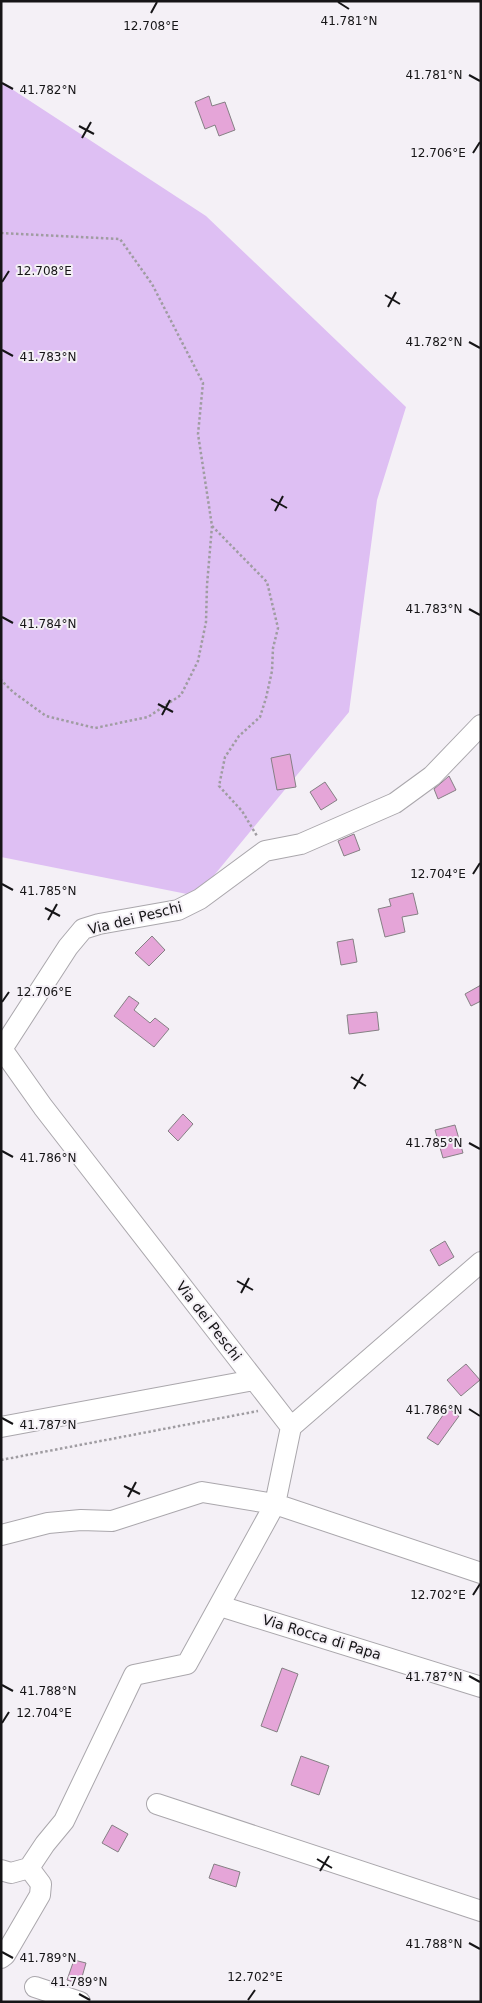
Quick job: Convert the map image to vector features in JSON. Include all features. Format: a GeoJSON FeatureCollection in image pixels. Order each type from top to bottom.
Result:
{"type":"FeatureCollection","features":[{"type":"Feature","properties":{"kind":"street","name":"Via dei Peschi"},"geometry":{"type":"LineString","coordinates":[[291,1427],[43,1107],[2,1049],[68,947],[83,930],[100,924],[178,910],[200,899],[265,851],[301,844],[395,803],[432,776],[481,725]]}},
{"type":"Feature","properties":{"kind":"street"},"geometry":{"type":"LineString","coordinates":[[1,1870],[11,1873],[28,1868],[64,1821],[134,1675],[187,1664],[275,1504],[291,1427],[481,1262]]}},
{"type":"Feature","properties":{"kind":"street"},"geometry":{"type":"LineString","coordinates":[[1,1427],[254,1380]]}},
{"type":"Feature","properties":{"kind":"street"},"geometry":{"type":"LineString","coordinates":[[1,1534],[48,1523],[81,1520],[112,1521],[202,1492],[275,1504],[481,1573]]}},
{"type":"Feature","properties":{"kind":"street","name":"Via Rocca di Papa"},"geometry":{"type":"LineString","coordinates":[[220,1606],[481,1687]]}},
{"type":"Feature","properties":{"kind":"street"},"geometry":{"type":"LineString","coordinates":[[157,1804],[481,1911]]}},
{"type":"Feature","properties":{"kind":"street"},"geometry":{"type":"LineString","coordinates":[[1,1958],[5,1955],[40,1895],[41,1884],[28,1868]]}},
{"type":"Feature","properties":{"kind":"street"},"geometry":{"type":"LineString","coordinates":[[35,1987],[80,2002]]}},
{"type":"Feature","properties":{"kind":"path"},"geometry":{"type":"LineString","coordinates":[[1,233],[120,239],[152,284],[203,383],[198,434],[212,526],[206,584],[206,622],[198,661],[181,695],[148,717],[95,728],[46,716],[13,692],[1,680]]}},
{"type":"Feature","properties":{"kind":"path"},"geometry":{"type":"LineString","coordinates":[[212,526],[267,582],[278,628],[273,648],[268,689],[260,717],[239,736],[225,757],[219,786],[242,811],[265,851]]}},
{"type":"Feature","properties":{"kind":"path"},"geometry":{"type":"LineString","coordinates":[[1,1460],[276,1408]]}},
{"type":"Feature","properties":{"kind":"shaded area"},"geometry":{"type":"Polygon","coordinates":[[[1,82],[206,216],[406,407],[377,500],[349,712],[197,896],[1,857],[1,82]]]}},
{"type":"Feature","properties":{"kind":"building"},"geometry":{"type":"Polygon","coordinates":[[[209,96],[212,106],[225,102],[235,130],[219,136],[215,125],[205,129],[195,102],[209,96]]]}},
{"type":"Feature","properties":{"kind":"building"},"geometry":{"type":"Polygon","coordinates":[[[290,754],[296,787],[277,790],[271,758],[290,754]]]}},
{"type":"Feature","properties":{"kind":"building"},"geometry":{"type":"Polygon","coordinates":[[[449,776],[456,790],[438,799],[434,789],[449,776]]]}},
{"type":"Feature","properties":{"kind":"building"},"geometry":{"type":"Polygon","coordinates":[[[325,782],[337,800],[321,810],[310,792],[325,782]]]}},
{"type":"Feature","properties":{"kind":"building"},"geometry":{"type":"Polygon","coordinates":[[[354,834],[360,850],[344,856],[338,841],[354,834]]]}},
{"type":"Feature","properties":{"kind":"building"},"geometry":{"type":"Polygon","coordinates":[[[413,893],[418,914],[402,917],[405,932],[385,937],[378,909],[391,906],[389,899],[413,893]]]}},
{"type":"Feature","properties":{"kind":"building"},"geometry":{"type":"Polygon","coordinates":[[[152,936],[165,950],[149,966],[135,953],[152,936]]]}},
{"type":"Feature","properties":{"kind":"building"},"geometry":{"type":"Polygon","coordinates":[[[353,939],[357,962],[341,965],[337,942],[353,939]]]}},
{"type":"Feature","properties":{"kind":"building"},"geometry":{"type":"Polygon","coordinates":[[[481,985],[481,1001],[471,1006],[465,994],[481,985]]]}},
{"type":"Feature","properties":{"kind":"building"},"geometry":{"type":"Polygon","coordinates":[[[129,996],[139,1003],[134,1010],[150,1023],[155,1018],[169,1029],[154,1047],[114,1016],[129,996]]]}},
{"type":"Feature","properties":{"kind":"building"},"geometry":{"type":"Polygon","coordinates":[[[377,1012],[379,1030],[349,1034],[347,1015],[377,1012]]]}},
{"type":"Feature","properties":{"kind":"building"},"geometry":{"type":"Polygon","coordinates":[[[183,1114],[193,1124],[178,1141],[168,1131],[183,1114]]]}},
{"type":"Feature","properties":{"kind":"building"},"geometry":{"type":"Polygon","coordinates":[[[455,1125],[463,1153],[443,1158],[435,1130],[455,1125]]]}},
{"type":"Feature","properties":{"kind":"building"},"geometry":{"type":"Polygon","coordinates":[[[445,1241],[454,1257],[439,1266],[430,1250],[445,1241]]]}},
{"type":"Feature","properties":{"kind":"building"},"geometry":{"type":"Polygon","coordinates":[[[466,1364],[480,1380],[461,1396],[447,1380],[466,1364]]]}},
{"type":"Feature","properties":{"kind":"building"},"geometry":{"type":"Polygon","coordinates":[[[448,1408],[459,1416],[438,1445],[427,1438],[448,1408]]]}},
{"type":"Feature","properties":{"kind":"building"},"geometry":{"type":"Polygon","coordinates":[[[282,1668],[298,1674],[277,1732],[261,1726],[282,1668]]]}},
{"type":"Feature","properties":{"kind":"building"},"geometry":{"type":"Polygon","coordinates":[[[301,1756],[329,1766],[319,1795],[291,1785],[301,1756]]]}},
{"type":"Feature","properties":{"kind":"building"},"geometry":{"type":"Polygon","coordinates":[[[112,1825],[128,1834],[118,1852],[102,1843],[112,1825]]]}},
{"type":"Feature","properties":{"kind":"building"},"geometry":{"type":"Polygon","coordinates":[[[214,1864],[240,1872],[236,1887],[209,1878],[214,1864]]]}},
{"type":"Feature","properties":{"kind":"building"},"geometry":{"type":"Polygon","coordinates":[[[74,1960],[86,1963],[80,1984],[67,1980],[74,1960]]]}}]}
